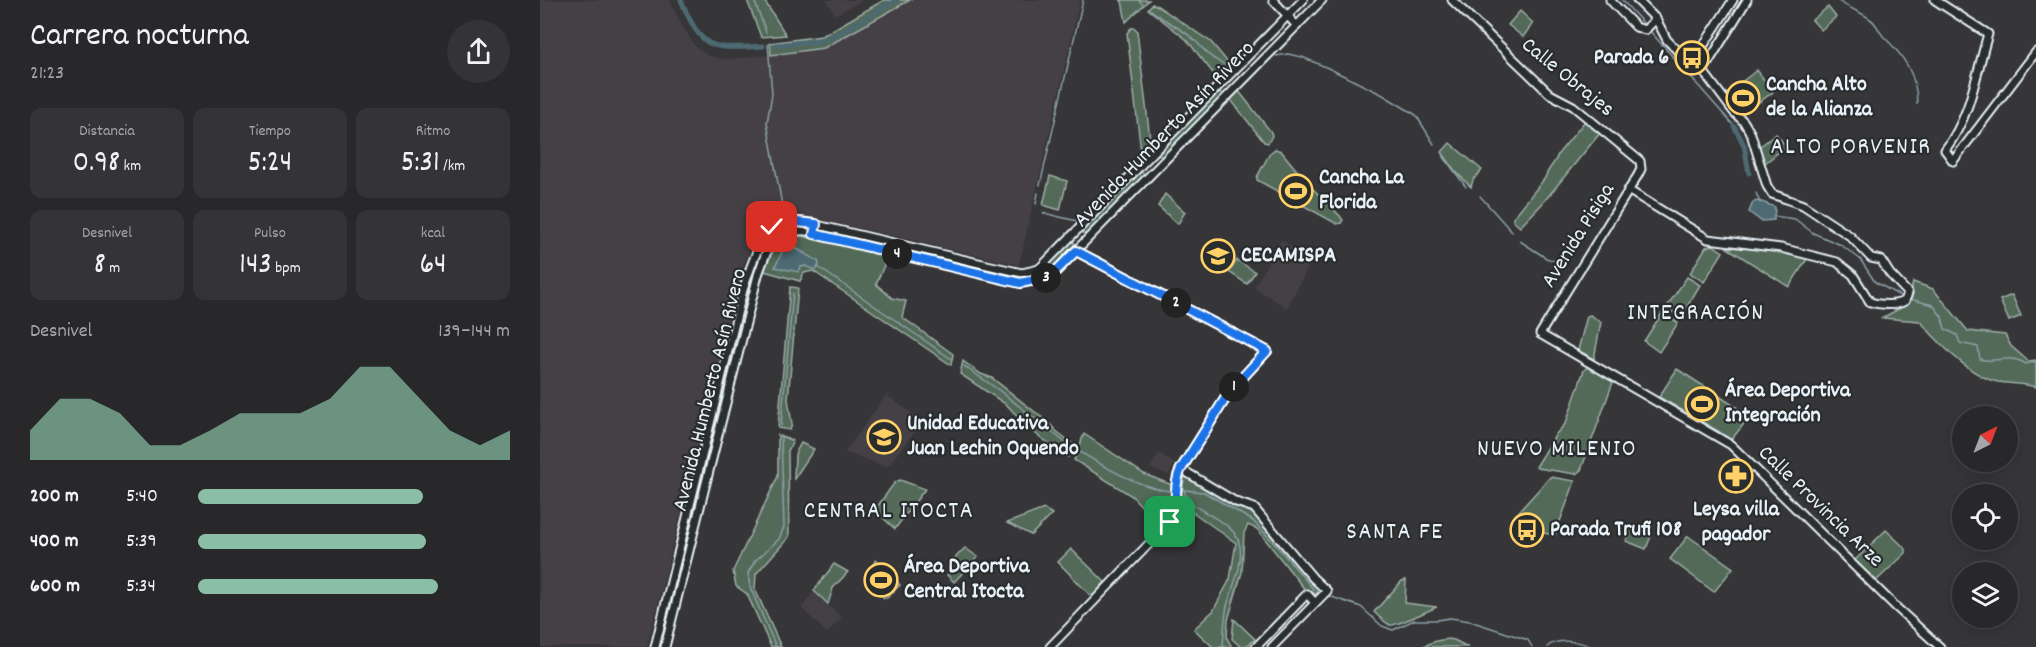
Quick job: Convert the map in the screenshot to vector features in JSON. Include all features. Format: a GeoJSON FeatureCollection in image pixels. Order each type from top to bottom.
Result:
{"type":"FeatureCollection","features":[{"type":"Feature","properties":{"kind":"street"},"geometry":{"type":"LineString","coordinates":[[1273,0],[1297,26]]}},
{"type":"Feature","properties":{"kind":"street","name":"Avenida Humberto Asín Rivero"},"geometry":{"type":"LineString","coordinates":[[655,647],[750,268],[772,227],[786,221],[816,224],[1022,273],[1039,269],[1303,0]]}},
{"type":"Feature","properties":{"kind":"street","name":"Avenida Humberto Asín Rivero"},"geometry":{"type":"LineString","coordinates":[[665,647],[761,265],[778,235],[792,230],[814,234],[1020,283],[1050,277],[1322,0]]}},
{"type":"Feature","properties":{"kind":"street","name":"Calle Obrajes"},"geometry":{"type":"LineString","coordinates":[[1452,0],[1550,94],[1573,106],[1635,157]]}},
{"type":"Feature","properties":{"kind":"street"},"geometry":{"type":"LineString","coordinates":[[1610,0],[1636,27],[1645,30],[1654,22]]}},
{"type":"Feature","properties":{"kind":"street"},"geometry":{"type":"LineString","coordinates":[[1628,189],[1708,239],[1781,248],[1830,259],[1845,267],[1853,275],[1869,302],[1893,304],[1905,301],[1907,290],[1890,274],[1881,260],[1871,258],[1850,236],[1803,205],[1772,194],[1767,186],[1751,134],[1744,122],[1732,111],[1703,70],[1685,58],[1667,40],[1637,0]]}},
{"type":"Feature","properties":{"kind":"street"},"geometry":{"type":"LineString","coordinates":[[1692,63],[1733,0]]}},
{"type":"Feature","properties":{"kind":"street"},"geometry":{"type":"LineString","coordinates":[[1703,70],[1747,0]]}},
{"type":"Feature","properties":{"kind":"street"},"geometry":{"type":"LineString","coordinates":[[1935,0],[1989,34],[1970,104],[1959,130],[1945,150],[1953,161],[2036,52]]}},
{"type":"Feature","properties":{"kind":"street","name":"Avenida Pisiga"},"geometry":{"type":"LineString","coordinates":[[1540,334],[1641,169],[1640,160],[1635,157]]}},
{"type":"Feature","properties":{"kind":"street"},"geometry":{"type":"LineString","coordinates":[[814,234],[816,224]]}},
{"type":"Feature","properties":{"kind":"street"},"geometry":{"type":"LineString","coordinates":[[1074,234],[1084,243]]}},
{"type":"Feature","properties":{"kind":"street"},"geometry":{"type":"LineString","coordinates":[[1050,647],[1170,522],[1176,505],[1178,475],[1181,469],[1230,391],[1267,351],[1076,251]]}},
{"type":"Feature","properties":{"kind":"street","name":"Calle Provincia Arze"},"geometry":{"type":"LineString","coordinates":[[1540,334],[1731,445],[1897,608],[1940,647]]}},
{"type":"Feature","properties":{"kind":"street"},"geometry":{"type":"LineString","coordinates":[[1181,469],[1236,502],[1254,508],[1312,578],[1327,591],[1272,647]]}},
{"type":"Feature","properties":{"kind":"street"},"geometry":{"type":"LineString","coordinates":[[1256,647],[1306,594],[1315,603]]}},
{"type":"Feature","properties":{"kind":"shaded area"},"geometry":{"type":"Polygon","coordinates":[[[540,0],[670,0],[695,46],[708,56],[725,59],[824,48],[910,0],[1080,0],[1019,265],[772,208],[743,266],[647,647],[540,647],[540,0]]]}},
{"type":"Feature","properties":{"kind":"shaded area"},"geometry":{"type":"Polygon","coordinates":[[[826,0],[863,0],[835,15],[826,0]]]}},
{"type":"Feature","properties":{"kind":"shaded area"},"geometry":{"type":"Polygon","coordinates":[[[1281,240],[1312,260],[1287,308],[1254,287],[1281,240]]]}},
{"type":"Feature","properties":{"kind":"shaded area","name":"Unidad Educativa Juan Lechin Oquendo"},"geometry":{"type":"Polygon","coordinates":[[[886,395],[923,421],[887,467],[845,452],[886,395]]]}},
{"type":"Feature","properties":{"kind":"shaded area"},"geometry":{"type":"Polygon","coordinates":[[[1159,453],[1175,464],[1168,475],[1150,468],[1159,453]]]}},
{"type":"Feature","properties":{"kind":"shaded area"},"geometry":{"type":"Polygon","coordinates":[[[814,591],[842,618],[827,633],[802,609],[814,591]]]}},
{"type":"Feature","properties":{"kind":"green space"},"geometry":{"type":"Polygon","coordinates":[[[747,0],[764,0],[786,35],[761,37],[747,0]]]}},
{"type":"Feature","properties":{"kind":"green space"},"geometry":{"type":"Polygon","coordinates":[[[884,0],[910,0],[824,48],[771,55],[770,43],[822,36],[884,0]]]}},
{"type":"Feature","properties":{"kind":"green space"},"geometry":{"type":"Polygon","coordinates":[[[1120,0],[1149,0],[1126,22],[1120,0]]]}},
{"type":"Feature","properties":{"kind":"green space"},"geometry":{"type":"Polygon","coordinates":[[[1152,4],[1211,42],[1230,65],[1220,79],[1187,40],[1148,9],[1152,4]]]}},
{"type":"Feature","properties":{"kind":"green space","name":"Cancha Alto de la Alianza"},"geometry":{"type":"Polygon","coordinates":[[[1828,7],[1836,17],[1821,30],[1812,20],[1828,7]]]}},
{"type":"Feature","properties":{"kind":"green space"},"geometry":{"type":"Polygon","coordinates":[[[1520,11],[1533,23],[1523,37],[1508,25],[1520,11]]]}},
{"type":"Feature","properties":{"kind":"green space"},"geometry":{"type":"Polygon","coordinates":[[[1131,28],[1137,31],[1151,147],[1145,154],[1141,152],[1127,33],[1131,28]]]}},
{"type":"Feature","properties":{"kind":"green space"},"geometry":{"type":"Polygon","coordinates":[[[1757,70],[1773,92],[1740,116],[1726,94],[1757,70]]]}},
{"type":"Feature","properties":{"kind":"green space"},"geometry":{"type":"Polygon","coordinates":[[[1238,90],[1271,132],[1272,136],[1268,143],[1264,142],[1231,100],[1230,97],[1238,90]]]}},
{"type":"Feature","properties":{"kind":"green space"},"geometry":{"type":"Polygon","coordinates":[[[1219,91],[1223,95],[1222,98],[1165,155],[1162,157],[1159,155],[1160,151],[1219,91]]]}},
{"type":"Feature","properties":{"kind":"green space"},"geometry":{"type":"Polygon","coordinates":[[[1585,121],[1600,133],[1542,204],[1520,227],[1513,221],[1513,218],[1545,178],[1558,154],[1585,121]]]}},
{"type":"Feature","properties":{"kind":"green space"},"geometry":{"type":"Polygon","coordinates":[[[1776,134],[1786,146],[1764,164],[1759,147],[1776,134]]]}},
{"type":"Feature","properties":{"kind":"green space"},"geometry":{"type":"Polygon","coordinates":[[[1450,143],[1482,170],[1473,180],[1471,187],[1455,171],[1442,152],[1450,143]]]}},
{"type":"Feature","properties":{"kind":"green space"},"geometry":{"type":"Polygon","coordinates":[[[1275,149],[1281,151],[1308,184],[1340,216],[1343,220],[1341,223],[1337,224],[1257,180],[1270,153],[1275,149]]]}},
{"type":"Feature","properties":{"kind":"green space"},"geometry":{"type":"Polygon","coordinates":[[[1140,170],[1144,174],[1143,177],[1088,233],[1084,234],[1082,228],[1140,170]]]}},
{"type":"Feature","properties":{"kind":"green space"},"geometry":{"type":"Polygon","coordinates":[[[1050,176],[1067,181],[1060,210],[1043,205],[1050,176]]]}},
{"type":"Feature","properties":{"kind":"green space"},"geometry":{"type":"Polygon","coordinates":[[[1165,194],[1185,212],[1178,224],[1158,206],[1165,194]]]}},
{"type":"Feature","properties":{"kind":"green space"},"geometry":{"type":"Polygon","coordinates":[[[795,236],[888,256],[876,284],[892,298],[906,301],[902,317],[953,354],[951,365],[813,271],[804,273],[800,281],[764,271],[777,243],[795,236]]]}},
{"type":"Feature","properties":{"kind":"green space"},"geometry":{"type":"Polygon","coordinates":[[[1070,242],[1074,242],[1074,248],[1049,273],[1044,273],[1044,268],[1070,242]]]}},
{"type":"Feature","properties":{"kind":"green space"},"geometry":{"type":"Polygon","coordinates":[[[1713,245],[1723,252],[1704,282],[1690,273],[1706,247],[1713,245]]]}},
{"type":"Feature","properties":{"kind":"green space"},"geometry":{"type":"Polygon","coordinates":[[[1726,247],[1773,250],[1809,256],[1789,287],[1726,247]]]}},
{"type":"Feature","properties":{"kind":"green space"},"geometry":{"type":"Polygon","coordinates":[[[1237,260],[1255,272],[1247,284],[1229,272],[1237,260]]]}},
{"type":"Feature","properties":{"kind":"green space"},"geometry":{"type":"Polygon","coordinates":[[[1687,277],[1700,285],[1681,317],[1666,308],[1687,277]]]}},
{"type":"Feature","properties":{"kind":"green space"},"geometry":{"type":"Polygon","coordinates":[[[1913,282],[1933,289],[1968,331],[2005,335],[2011,346],[2028,361],[2036,360],[2036,387],[1987,379],[1966,366],[1945,348],[1920,321],[1882,318],[1908,304],[1913,282]]]}},
{"type":"Feature","properties":{"kind":"green space"},"geometry":{"type":"Polygon","coordinates":[[[790,287],[798,288],[788,399],[792,424],[790,430],[778,428],[790,287]]]}},
{"type":"Feature","properties":{"kind":"green space"},"geometry":{"type":"Polygon","coordinates":[[[2012,295],[2021,316],[2009,321],[2000,300],[2012,295]]]}},
{"type":"Feature","properties":{"kind":"green space"},"geometry":{"type":"Polygon","coordinates":[[[1662,313],[1678,323],[1659,352],[1644,341],[1662,313]]]}},
{"type":"Feature","properties":{"kind":"green space"},"geometry":{"type":"Polygon","coordinates":[[[1590,315],[1601,322],[1594,359],[1578,350],[1587,316],[1590,315]]]}},
{"type":"Feature","properties":{"kind":"green space"},"geometry":{"type":"Polygon","coordinates":[[[963,361],[981,374],[992,378],[1073,444],[1068,457],[1029,429],[1007,405],[960,374],[963,361]]]}},
{"type":"Feature","properties":{"kind":"green space"},"geometry":{"type":"Polygon","coordinates":[[[1589,366],[1613,382],[1581,470],[1576,474],[1537,468],[1556,434],[1566,423],[1584,370],[1589,366]]]}},
{"type":"Feature","properties":{"kind":"green space","name":"Área Deportiva Integración"},"geometry":{"type":"Polygon","coordinates":[[[1677,369],[1747,414],[1748,419],[1731,440],[1659,397],[1677,369]]]}},
{"type":"Feature","properties":{"kind":"green space"},"geometry":{"type":"Polygon","coordinates":[[[1084,434],[1144,474],[1172,485],[1172,507],[1161,527],[1132,496],[1074,460],[1084,434]]]}},
{"type":"Feature","properties":{"kind":"green space"},"geometry":{"type":"Polygon","coordinates":[[[778,435],[793,441],[788,451],[789,537],[756,574],[755,589],[781,647],[771,647],[747,594],[736,586],[733,571],[778,476],[778,435]]]}},
{"type":"Feature","properties":{"kind":"green space"},"geometry":{"type":"Polygon","coordinates":[[[801,443],[814,449],[794,479],[795,454],[801,443]]]}},
{"type":"Feature","properties":{"kind":"green space"},"geometry":{"type":"Polygon","coordinates":[[[1185,474],[1260,519],[1288,554],[1320,588],[1316,594],[1306,591],[1257,529],[1248,525],[1244,533],[1242,572],[1228,620],[1227,638],[1232,647],[1213,647],[1194,629],[1213,611],[1230,579],[1236,543],[1180,503],[1185,474]]]}},
{"type":"Feature","properties":{"kind":"green space"},"geometry":{"type":"Polygon","coordinates":[[[1550,477],[1575,481],[1555,535],[1537,532],[1513,518],[1550,477]]]}},
{"type":"Feature","properties":{"kind":"green space"},"geometry":{"type":"Polygon","coordinates":[[[900,480],[925,489],[895,529],[879,514],[877,507],[895,482],[900,480]]]}},
{"type":"Feature","properties":{"kind":"green space"},"geometry":{"type":"Polygon","coordinates":[[[1044,509],[1052,514],[1031,535],[1007,523],[1044,509]]]}},
{"type":"Feature","properties":{"kind":"green space"},"geometry":{"type":"Polygon","coordinates":[[[1631,528],[1651,536],[1646,549],[1626,541],[1631,528]]]}},
{"type":"Feature","properties":{"kind":"green space"},"geometry":{"type":"Polygon","coordinates":[[[1886,530],[1906,549],[1906,553],[1876,581],[1854,561],[1886,530]]]}},
{"type":"Feature","properties":{"kind":"green space"},"geometry":{"type":"Polygon","coordinates":[[[1688,536],[1733,568],[1714,592],[1670,559],[1688,536]]]}},
{"type":"Feature","properties":{"kind":"green space"},"geometry":{"type":"Polygon","coordinates":[[[965,548],[978,557],[954,582],[947,575],[958,565],[954,559],[965,548]]]}},
{"type":"Feature","properties":{"kind":"green space"},"geometry":{"type":"Polygon","coordinates":[[[1071,549],[1105,582],[1094,595],[1090,595],[1058,562],[1071,549]]]}},
{"type":"Feature","properties":{"kind":"green space","name":"Área Deportiva Central Itocta"},"geometry":{"type":"Polygon","coordinates":[[[876,560],[900,585],[887,598],[884,598],[865,576],[876,560]]]}},
{"type":"Feature","properties":{"kind":"green space"},"geometry":{"type":"Polygon","coordinates":[[[834,564],[848,572],[833,588],[828,604],[814,591],[834,564]]]}},
{"type":"Feature","properties":{"kind":"green space"},"geometry":{"type":"Polygon","coordinates":[[[1406,580],[1405,603],[1437,607],[1390,625],[1374,612],[1402,581],[1406,580]]]}},
{"type":"Feature","properties":{"kind":"green space"},"geometry":{"type":"Polygon","coordinates":[[[1234,619],[1255,639],[1248,645],[1241,647],[1232,639],[1234,619]]]}},
{"type":"Feature","properties":{"kind":"green space"},"geometry":{"type":"Polygon","coordinates":[[[1448,639],[1468,647],[1421,647],[1436,641],[1448,639]]]}},
{"type":"Feature","properties":{"kind":"water"},"geometry":{"type":"Polygon","coordinates":[[[1759,201],[1775,207],[1774,220],[1761,221],[1749,212],[1753,202],[1759,201]]]}},
{"type":"Feature","properties":{"kind":"water"},"geometry":{"type":"Polygon","coordinates":[[[797,249],[818,261],[819,265],[816,270],[805,266],[801,267],[799,272],[775,267],[783,250],[797,249]]]}},
{"type":"Feature","properties":{"kind":"waterway"},"geometry":{"type":"LineString","coordinates":[[681,0],[696,30],[710,44],[731,47],[763,46]]}},
{"type":"Feature","properties":{"kind":"waterway"},"geometry":{"type":"LineString","coordinates":[[754,0],[766,32]]}},
{"type":"Feature","properties":{"kind":"waterway"},"geometry":{"type":"LineString","coordinates":[[776,45],[819,41],[833,37],[897,0]]}},
{"type":"Feature","properties":{"kind":"waterway"},"geometry":{"type":"LineString","coordinates":[[1040,185],[1083,0]]}},
{"type":"Feature","properties":{"kind":"waterway"},"geometry":{"type":"LineString","coordinates":[[1138,0],[1144,5]]}},
{"type":"Feature","properties":{"kind":"waterway"},"geometry":{"type":"LineString","coordinates":[[1622,0],[1646,26]]}},
{"type":"Feature","properties":{"kind":"waterway"},"geometry":{"type":"LineString","coordinates":[[1837,0],[1872,21],[1898,51],[1912,75],[1917,104]]}},
{"type":"Feature","properties":{"kind":"waterway"},"geometry":{"type":"LineString","coordinates":[[1151,10],[1191,37],[1212,57],[1229,66]]}},
{"type":"Feature","properties":{"kind":"waterway"},"geometry":{"type":"LineString","coordinates":[[1649,30],[1734,126]]}},
{"type":"Feature","properties":{"kind":"waterway"},"geometry":{"type":"LineString","coordinates":[[768,44],[772,94],[767,123],[784,216]]}},
{"type":"Feature","properties":{"kind":"waterway"},"geometry":{"type":"LineString","coordinates":[[1276,56],[1288,54],[1302,57],[1383,95],[1416,115],[1434,144]]}},
{"type":"Feature","properties":{"kind":"waterway"},"geometry":{"type":"LineString","coordinates":[[1734,126],[1744,145],[1749,173]]}},
{"type":"Feature","properties":{"kind":"waterway"},"geometry":{"type":"LineString","coordinates":[[1443,156],[1466,187]]}},
{"type":"Feature","properties":{"kind":"waterway"},"geometry":{"type":"LineString","coordinates":[[1036,204],[1038,193]]}},
{"type":"Feature","properties":{"kind":"waterway"},"geometry":{"type":"LineString","coordinates":[[1756,193],[1760,203]]}},
{"type":"Feature","properties":{"kind":"waterway"},"geometry":{"type":"LineString","coordinates":[[1480,196],[1512,232]]}},
{"type":"Feature","properties":{"kind":"waterway"},"geometry":{"type":"LineString","coordinates":[[1043,213],[1077,221]]}},
{"type":"Feature","properties":{"kind":"waterway"},"geometry":{"type":"LineString","coordinates":[[1773,216],[1795,219],[1813,233],[1841,245],[1860,259],[1875,282],[1902,297]]}},
{"type":"Feature","properties":{"kind":"waterway"},"geometry":{"type":"LineString","coordinates":[[787,239],[789,249]]}},
{"type":"Feature","properties":{"kind":"waterway"},"geometry":{"type":"LineString","coordinates":[[1520,241],[1546,258],[1558,262]]}},
{"type":"Feature","properties":{"kind":"waterway"},"geometry":{"type":"LineString","coordinates":[[818,267],[950,358]]}},
{"type":"Feature","properties":{"kind":"waterway"},"geometry":{"type":"LineString","coordinates":[[781,426],[793,293]]}},
{"type":"Feature","properties":{"kind":"waterway"},"geometry":{"type":"LineString","coordinates":[[1910,299],[1933,305],[1942,317],[1945,329],[1957,335],[1960,343],[1978,347],[1980,359],[2013,359],[2026,364],[2036,361]]}},
{"type":"Feature","properties":{"kind":"waterway"},"geometry":{"type":"LineString","coordinates":[[964,366],[1071,447]]}},
{"type":"Feature","properties":{"kind":"waterway"},"geometry":{"type":"LineString","coordinates":[[776,647],[750,587],[748,573],[755,561],[779,539],[784,527],[781,437]]}},
{"type":"Feature","properties":{"kind":"waterway"},"geometry":{"type":"LineString","coordinates":[[1080,452],[1135,481],[1170,491]]}},
{"type":"Feature","properties":{"kind":"waterway"},"geometry":{"type":"LineString","coordinates":[[1223,647],[1226,611],[1239,569],[1240,547],[1237,537],[1230,529],[1195,506],[1188,499],[1184,490],[1204,492],[1253,521],[1314,590]]}},
{"type":"Feature","properties":{"kind":"waterway"},"geometry":{"type":"LineString","coordinates":[[1326,595],[1361,607],[1382,626],[1393,630],[1414,620],[1450,618],[1470,621],[1528,640],[1532,647]]}},
{"type":"Feature","properties":{"kind":"waterway"},"geometry":{"type":"LineString","coordinates":[[1547,647],[1557,642],[1569,641],[1592,647]]}},
{"type":"Feature","properties":{"kind":"place","name":"Parada 6"},"geometry":{"type":"Point","coordinates":[1692,58]}},
{"type":"Feature","properties":{"kind":"place","name":"Cancha Alto de la Alianza"},"geometry":{"type":"Point","coordinates":[1743,98]}},
{"type":"Feature","properties":{"kind":"place","name":"Cancha La Florida"},"geometry":{"type":"Point","coordinates":[1296,191]}},
{"type":"Feature","properties":{"kind":"place","name":"CECAMISPA"},"geometry":{"type":"Point","coordinates":[1218,256]}},
{"type":"Feature","properties":{"kind":"place","name":"Área Deportiva Integración"},"geometry":{"type":"Point","coordinates":[1702,404]}},
{"type":"Feature","properties":{"kind":"place","name":"Unidad Educativa Juan Lechin Oquendo"},"geometry":{"type":"Point","coordinates":[884,437]}},
{"type":"Feature","properties":{"kind":"place","name":"Leysa villa pagador"},"geometry":{"type":"Point","coordinates":[1736,476]}},
{"type":"Feature","properties":{"kind":"place","name":"Parada Trufi 108"},"geometry":{"type":"Point","coordinates":[1527,530]}},
{"type":"Feature","properties":{"kind":"place","name":"Área Deportiva Central Itocta"},"geometry":{"type":"Point","coordinates":[881,580]}},
{"type":"Feature","properties":{"kind":"district","name":"ALTO PORVENIR"},"geometry":{"type":"Point","coordinates":[1851,148]}},
{"type":"Feature","properties":{"kind":"district","name":"INTEGRACIÓN"},"geometry":{"type":"Point","coordinates":[1696,314]}},
{"type":"Feature","properties":{"kind":"district","name":"NUEVO MILENIO"},"geometry":{"type":"Point","coordinates":[1557,450]}},
{"type":"Feature","properties":{"kind":"district","name":"CENTRAL ITOCTA"},"geometry":{"type":"Point","coordinates":[889,512]}},
{"type":"Feature","properties":{"kind":"district","name":"SANTA FE"},"geometry":{"type":"Point","coordinates":[1395,533]}},
{"type":"Feature","properties":{"kind":"route"},"geometry":{"type":"LineString","coordinates":[[772,227],[786,221],[816,224],[814,234],[1020,283],[1050,277],[1076,251],[1267,351],[1264,357],[1230,391],[1181,469],[1177,482],[1176,505],[1170,522]]}}]}
